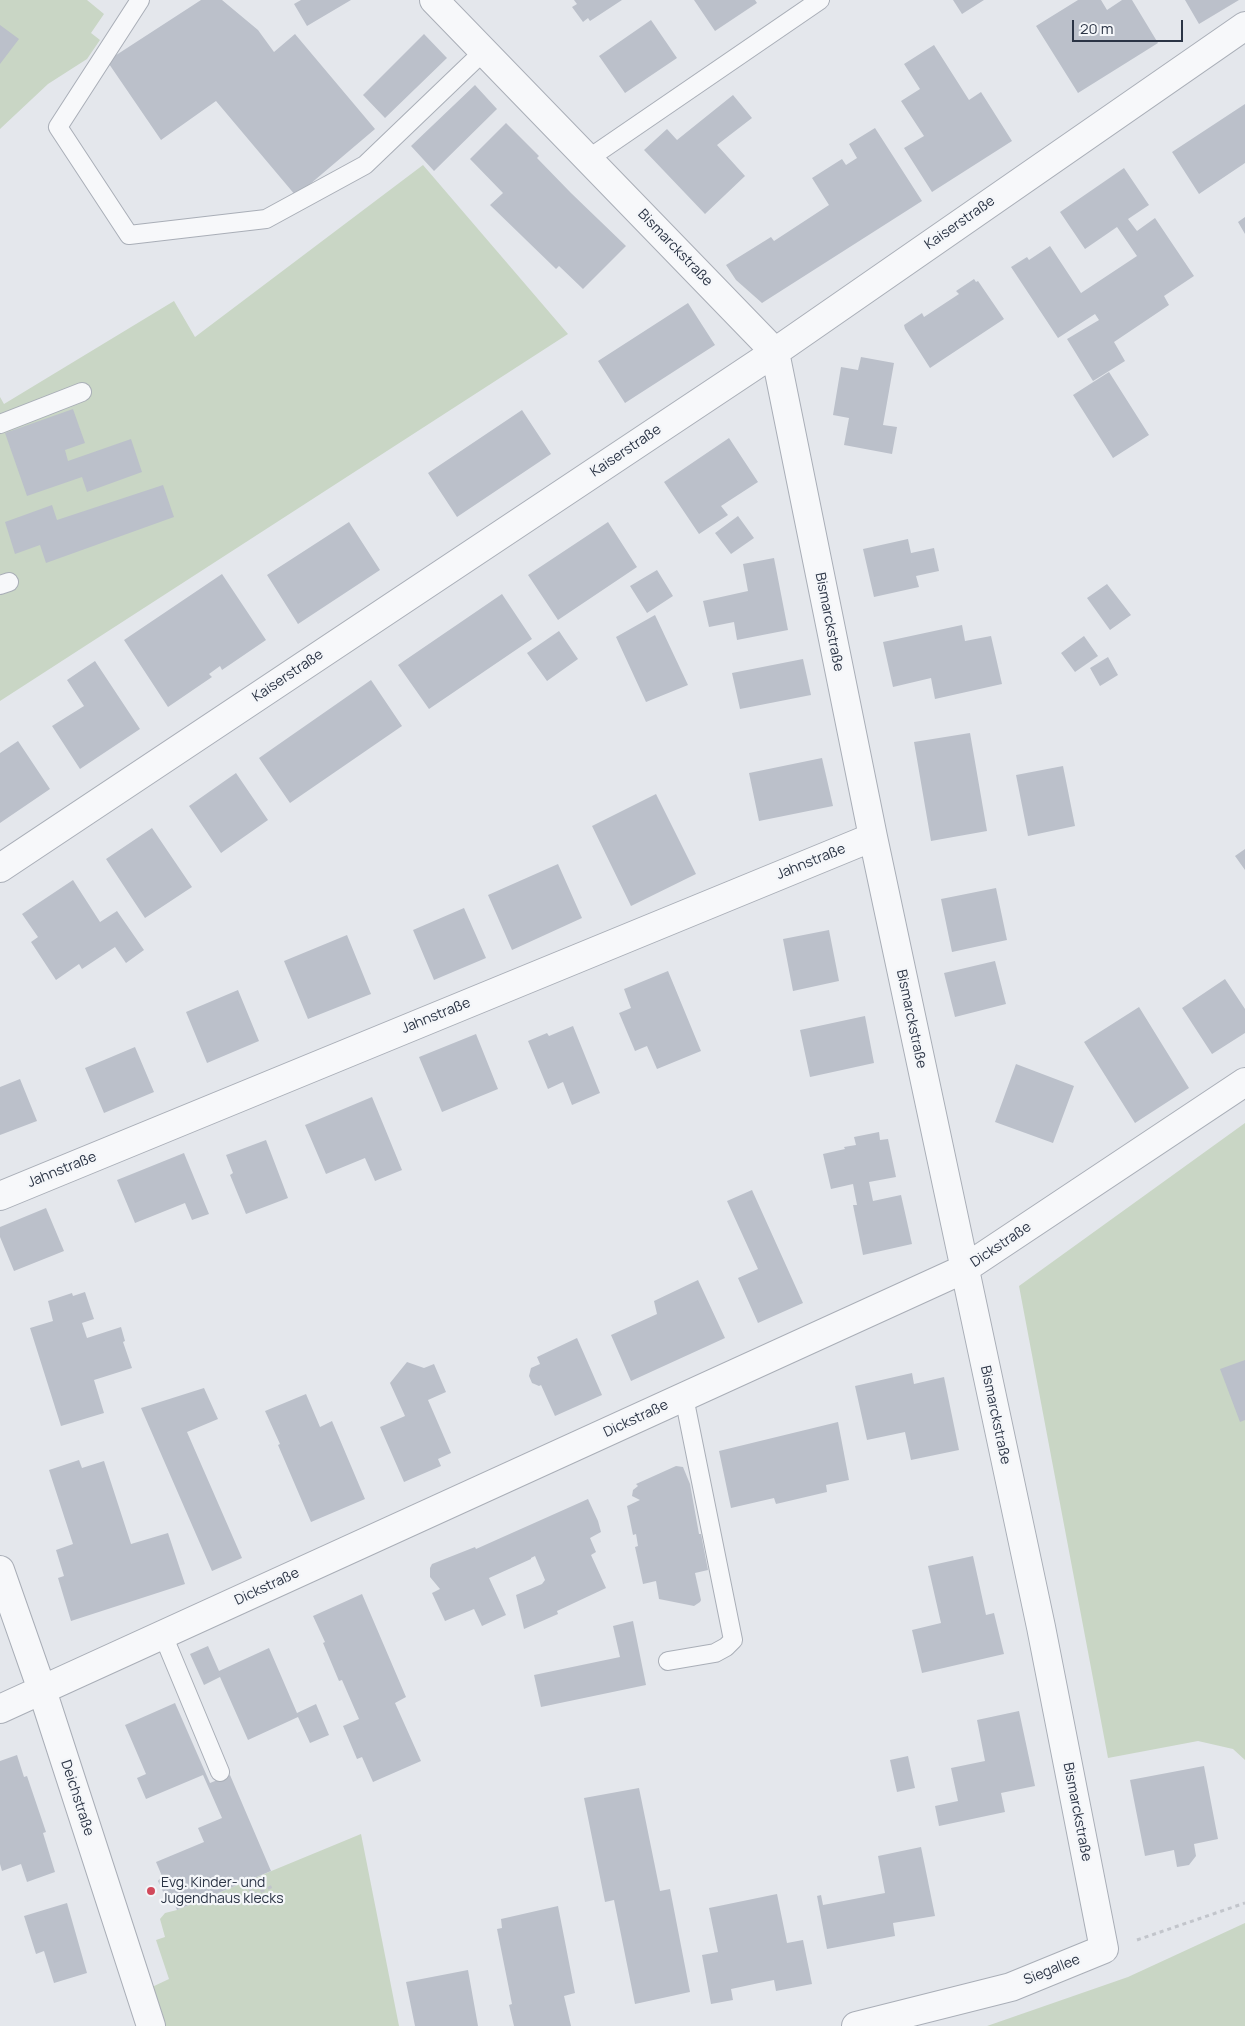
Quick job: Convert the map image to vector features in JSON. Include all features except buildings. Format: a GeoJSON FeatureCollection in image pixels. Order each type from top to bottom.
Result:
{"type":"FeatureCollection","features":[{"type":"Feature","properties":{"kind":"street","name":"Bismarckstraße"},"geometry":{"type":"LineString","coordinates":[[434,0],[775,352],[872,837],[1041,1627],[1104,1949]]}},
{"type":"Feature","properties":{"kind":"street","name":"Kaiserstraße"},"geometry":{"type":"LineString","coordinates":[[0,868],[775,352],[1245,26]]}},
{"type":"Feature","properties":{"kind":"street","name":"Jahnstraße"},"geometry":{"type":"LineString","coordinates":[[0,1196],[872,837]]}},
{"type":"Feature","properties":{"kind":"street","name":"Dickstraße"},"geometry":{"type":"LineString","coordinates":[[0,1709],[964,1269],[1245,1082]]}},
{"type":"Feature","properties":{"kind":"street","name":"Deichstraße"},"geometry":{"type":"LineString","coordinates":[[0,1570],[42,1690],[151,2026]]}},
{"type":"Feature","properties":{"kind":"street","name":"Siegallee"},"geometry":{"type":"LineString","coordinates":[[856,2026],[1011,1987],[1104,1949]]}},
{"type":"Feature","properties":{"kind":"lane"},"geometry":{"type":"LineString","coordinates":[[140,0],[58,127],[129,235],[266,219],[366,165],[484,51]]}},
{"type":"Feature","properties":{"kind":"lane"},"geometry":{"type":"LineString","coordinates":[[588,158],[820,0]]}},
{"type":"Feature","properties":{"kind":"lane"},"geometry":{"type":"LineString","coordinates":[[0,424],[82,392]]}},
{"type":"Feature","properties":{"kind":"lane"},"geometry":{"type":"LineString","coordinates":[[668,1661],[715,1653],[726,1648],[733,1640],[684,1397]]}},
{"type":"Feature","properties":{"kind":"lane"},"geometry":{"type":"LineString","coordinates":[[163,1635],[220,1772]]}},
{"type":"Feature","properties":{"kind":"path"},"geometry":{"type":"LineString","coordinates":[[246,1881],[253,1895],[273,1886]]}},
{"type":"Feature","properties":{"kind":"path"},"geometry":{"type":"LineString","coordinates":[[1104,1949],[1154,1936],[1245,1903]]}},
{"type":"Feature","properties":{"kind":"green space"},"geometry":{"type":"Polygon","coordinates":[[[0,0],[87,0],[104,14],[91,33],[100,40],[87,59],[48,84],[0,129],[0,0]]]}},
{"type":"Feature","properties":{"kind":"green space"},"geometry":{"type":"Polygon","coordinates":[[[423,165],[568,334],[0,701],[0,397],[4,404],[174,301],[195,337],[423,165]]]}},
{"type":"Feature","properties":{"kind":"green space"},"geometry":{"type":"Polygon","coordinates":[[[1245,1123],[1245,1760],[1233,1749],[1198,1741],[1108,1758],[1019,1286],[1245,1123]]]}},
{"type":"Feature","properties":{"kind":"green space"},"geometry":{"type":"Polygon","coordinates":[[[361,1834],[399,2026],[165,2026],[152,1987],[169,1979],[156,1940],[165,1937],[160,1919],[165,1913],[177,1910],[361,1834]]]}},
{"type":"Feature","properties":{"kind":"green space"},"geometry":{"type":"Polygon","coordinates":[[[1245,1923],[1245,2026],[987,2026],[1128,1977],[1245,1923]]]}},
{"type":"Feature","properties":{"kind":"place","name":"Evg. Kinder- und Jugendhaus klecks"},"geometry":{"type":"Point","coordinates":[151,1891]}}]}
